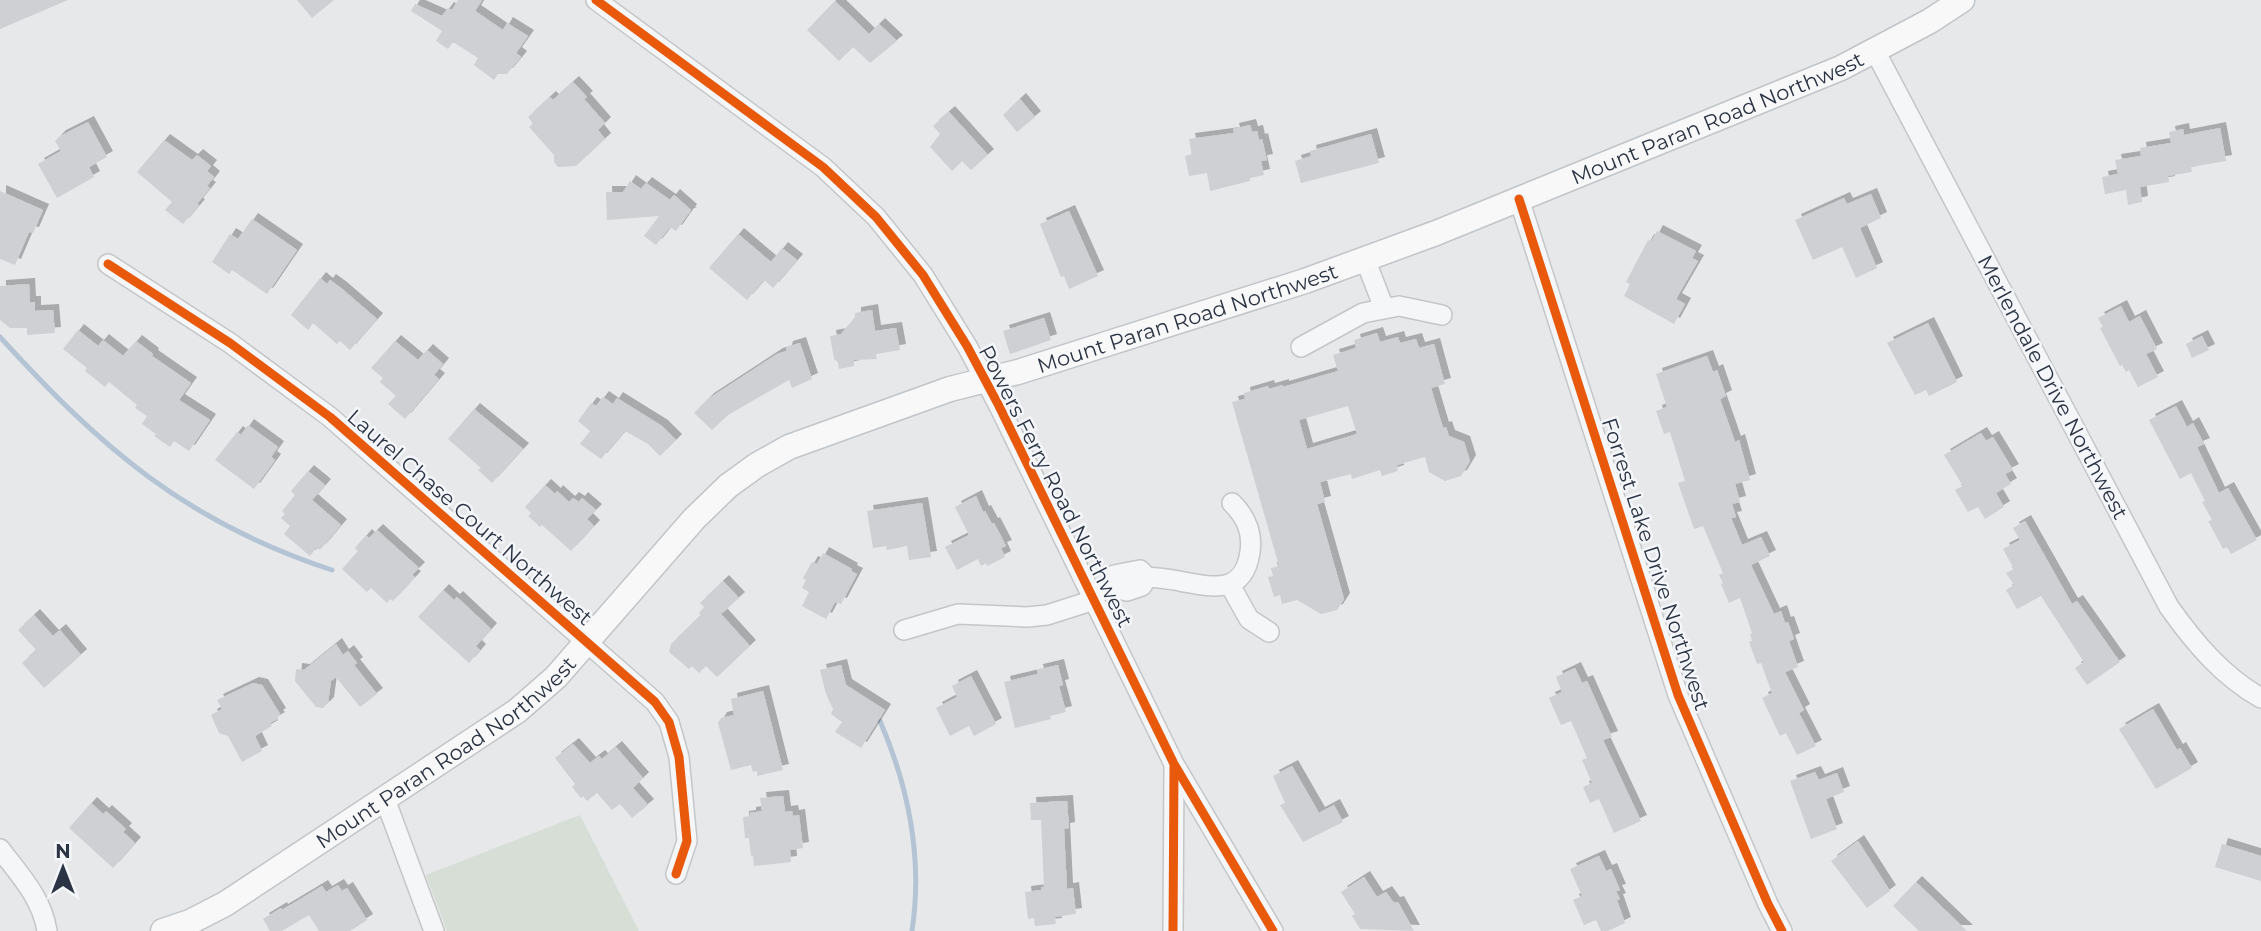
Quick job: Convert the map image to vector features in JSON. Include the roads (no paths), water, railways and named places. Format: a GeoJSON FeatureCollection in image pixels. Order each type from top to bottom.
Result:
{"type":"FeatureCollection","features":[{"type":"Feature","properties":{"kind":"main road","name":"Mount Paran Road Northwest"},"geometry":{"type":"LineString","coordinates":[[163,931],[190,922],[225,904],[517,711],[556,677],[694,519],[728,486],[789,447],[950,389],[1173,324],[1365,259],[1741,111],[1841,68],[1962,0]]}},
{"type":"Feature","properties":{"kind":"street","name":"Powers Ferry Road Northwest"},"geometry":{"type":"LineString","coordinates":[[596,0],[823,167],[876,217],[923,275],[985,380],[1174,764],[1173,931]]}},
{"type":"Feature","properties":{"kind":"street","name":"Merlendale Drive Northwest"},"geometry":{"type":"LineString","coordinates":[[1875,51],[2169,607],[2194,641],[2224,672],[2261,698]]}},
{"type":"Feature","properties":{"kind":"street","name":"Forrest Lake Drive Northwest"},"geometry":{"type":"LineString","coordinates":[[1518,198],[1678,695],[1782,931]]}},
{"type":"Feature","properties":{"kind":"street"},"geometry":{"type":"LineString","coordinates":[[1365,259],[1384,308]]}},
{"type":"Feature","properties":{"kind":"street","name":"Laurel Chase Court Northwest"},"geometry":{"type":"LineString","coordinates":[[108,264],[230,343],[330,417],[655,702],[672,730],[679,757],[687,841],[676,874]]}},
{"type":"Feature","properties":{"kind":"street"},"geometry":{"type":"LineString","coordinates":[[1301,347],[1363,313],[1384,308],[1399,306],[1442,315]]}},
{"type":"Feature","properties":{"kind":"street"},"geometry":{"type":"LineString","coordinates":[[904,630],[958,614],[1027,617],[1047,615],[1111,587],[1114,575],[1140,570],[1147,576],[1213,587],[1230,585],[1244,570],[1250,554],[1251,540],[1249,527],[1241,512],[1232,503]]}},
{"type":"Feature","properties":{"kind":"street"},"geometry":{"type":"LineString","coordinates":[[1230,585],[1249,619],[1269,632]]}},
{"type":"Feature","properties":{"kind":"street"},"geometry":{"type":"LineString","coordinates":[[1174,764],[1273,931]]}},
{"type":"Feature","properties":{"kind":"street"},"geometry":{"type":"LineString","coordinates":[[385,799],[434,931]]}},
{"type":"Feature","properties":{"kind":"street"},"geometry":{"type":"LineString","coordinates":[[0,849],[33,892],[45,918],[47,931]]}},
{"type":"Feature","properties":{"kind":"waterway"},"geometry":{"type":"LineString","coordinates":[[0,337],[74,414],[150,477],[190,505],[233,529],[280,551],[332,570]]}},
{"type":"Feature","properties":{"kind":"waterway"},"geometry":{"type":"LineString","coordinates":[[880,721],[899,772],[911,824],[916,877],[912,931]]}}]}
